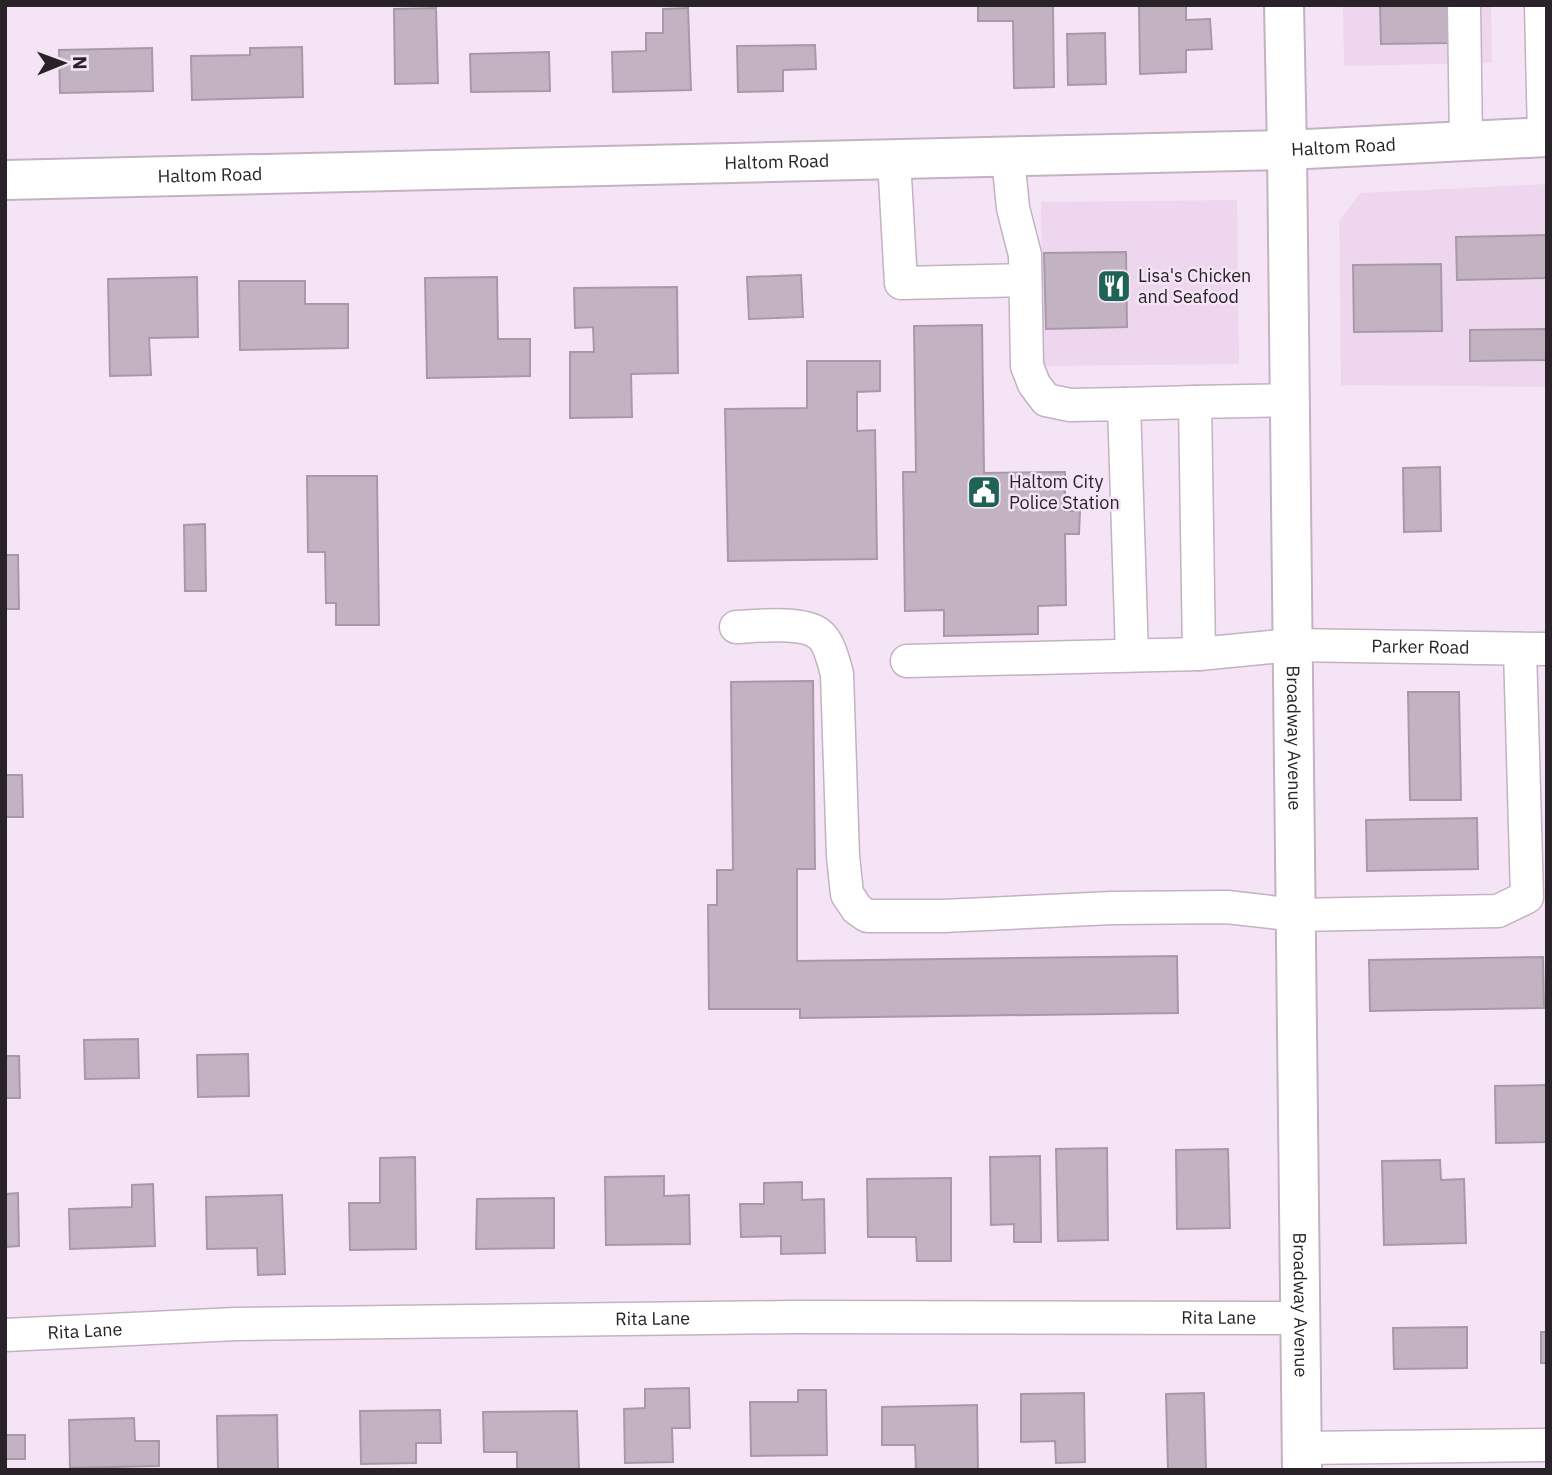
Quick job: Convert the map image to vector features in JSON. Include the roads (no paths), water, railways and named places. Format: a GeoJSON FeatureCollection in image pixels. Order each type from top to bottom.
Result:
{"type":"FeatureCollection","features":[{"type":"Feature","properties":{"kind":"main road","name":"Broadway Avenue"},"geometry":{"type":"LineString","coordinates":[[1283,5],[1287,150],[1302,1459]]}},
{"type":"Feature","properties":{"kind":"main road","name":"Haltom Road"},"geometry":{"type":"LineString","coordinates":[[5,180],[1287,150],[1545,137]]}},
{"type":"Feature","properties":{"kind":"street"},"geometry":{"type":"LineString","coordinates":[[1464,5],[1466,141]]}},
{"type":"Feature","properties":{"kind":"street"},"geometry":{"type":"LineString","coordinates":[[1543,22],[1545,137]]}},
{"type":"Feature","properties":{"kind":"street"},"geometry":{"type":"LineString","coordinates":[[1008,157],[1013,208],[1024,255],[1027,366],[1034,384],[1046,400],[1070,405],[1290,400]]}},
{"type":"Feature","properties":{"kind":"street"},"geometry":{"type":"LineString","coordinates":[[894,159],[901,283],[1026,280]]}},
{"type":"Feature","properties":{"kind":"street"},"geometry":{"type":"LineString","coordinates":[[1195,402],[1199,654]]}},
{"type":"Feature","properties":{"kind":"street"},"geometry":{"type":"LineString","coordinates":[[1124,404],[1132,655]]}},
{"type":"Feature","properties":{"kind":"street"},"geometry":{"type":"LineString","coordinates":[[736,627],[797,626],[820,634],[832,654],[837,674],[843,856],[847,894],[857,909],[867,916],[1227,907],[1296,915],[1498,911],[1527,897],[1537,843],[1533,649]]}},
{"type":"Feature","properties":{"kind":"street","name":"Parker Road"},"geometry":{"type":"LineString","coordinates":[[907,661],[1199,654],[1292,645],[1533,649]]}},
{"type":"Feature","properties":{"kind":"street","name":"Rita Lane"},"geometry":{"type":"LineString","coordinates":[[5,1335],[236,1324],[792,1317],[1300,1318]]}},
{"type":"Feature","properties":{"kind":"street"},"geometry":{"type":"LineString","coordinates":[[1302,1459],[1547,1446]]}},
{"type":"Feature","properties":{"kind":"place","name":"Lisa's Chicken and Seafood"},"geometry":{"type":"Point","coordinates":[1114,286]}},
{"type":"Feature","properties":{"kind":"place","name":"Haltom City Police Station"},"geometry":{"type":"Point","coordinates":[984,492]}}]}
